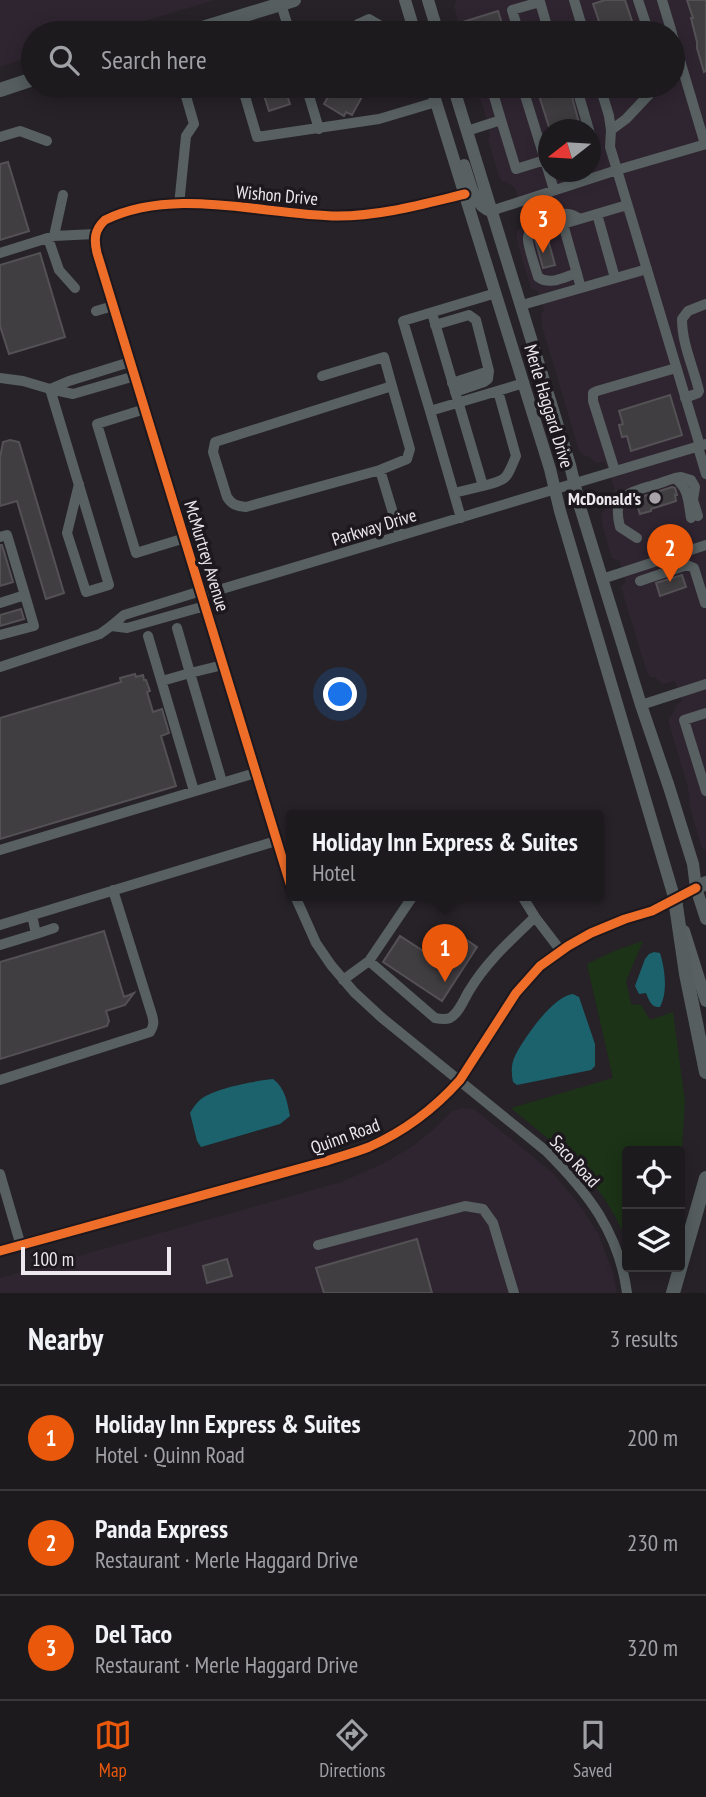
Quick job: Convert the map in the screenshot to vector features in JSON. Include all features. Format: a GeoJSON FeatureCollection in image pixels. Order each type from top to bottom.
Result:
{"type":"FeatureCollection","features":[{"type":"Feature","properties":{"kind":"highway"},"geometry":{"type":"LineString","coordinates":[[241,21],[288,2]]}},
{"type":"Feature","properties":{"kind":"highway"},"geometry":{"type":"LineString","coordinates":[[0,90],[21,83]]}},
{"type":"Feature","properties":{"kind":"highway"},"geometry":{"type":"LineString","coordinates":[[675,899],[686,974],[706,1072]]}},
{"type":"Feature","properties":{"kind":"highway"},"geometry":{"type":"LineString","coordinates":[[673,1293],[706,1178]]}},
{"type":"Feature","properties":{"kind":"main road"},"geometry":{"type":"LineString","coordinates":[[405,0],[411,21]]}},
{"type":"Feature","properties":{"kind":"main road"},"geometry":{"type":"LineString","coordinates":[[428,0],[434,21]]}},
{"type":"Feature","properties":{"kind":"main road","name":"Merle Haggard Drive"},"geometry":{"type":"LineString","coordinates":[[434,98],[550,469],[706,1001]]}},
{"type":"Feature","properties":{"kind":"main road","name":"Merle Haggard Drive"},"geometry":{"type":"LineString","coordinates":[[457,98],[522,305],[641,705],[701,886],[706,919]]}},
{"type":"Feature","properties":{"kind":"main road"},"geometry":{"type":"LineString","coordinates":[[436,105],[457,145],[475,196],[482,207],[491,211]]}},
{"type":"Feature","properties":{"kind":"street"},"geometry":{"type":"LineString","coordinates":[[574,0],[580,21]]}},
{"type":"Feature","properties":{"kind":"street"},"geometry":{"type":"LineString","coordinates":[[638,0],[645,21]]}},
{"type":"Feature","properties":{"kind":"street"},"geometry":{"type":"LineString","coordinates":[[662,0],[668,21]]}},
{"type":"Feature","properties":{"kind":"street"},"geometry":{"type":"LineString","coordinates":[[288,2],[289,21]]}},
{"type":"Feature","properties":{"kind":"street"},"geometry":{"type":"LineString","coordinates":[[515,21],[512,10],[540,2],[546,21]]}},
{"type":"Feature","properties":{"kind":"street"},"geometry":{"type":"LineString","coordinates":[[491,211],[706,144],[685,77]]}},
{"type":"Feature","properties":{"kind":"street"},"geometry":{"type":"LineString","coordinates":[[179,205],[186,136],[194,124],[186,98]]}},
{"type":"Feature","properties":{"kind":"street"},"geometry":{"type":"LineString","coordinates":[[246,98],[257,137],[379,119],[436,105]]}},
{"type":"Feature","properties":{"kind":"street"},"geometry":{"type":"LineString","coordinates":[[310,98],[319,129]]}},
{"type":"Feature","properties":{"kind":"street"},"geometry":{"type":"LineString","coordinates":[[495,98],[516,169],[538,165]]}},
{"type":"Feature","properties":{"kind":"street"},"geometry":{"type":"LineString","coordinates":[[528,98],[538,134]]}},
{"type":"Feature","properties":{"kind":"street"},"geometry":{"type":"LineString","coordinates":[[580,98],[586,119]]}},
{"type":"Feature","properties":{"kind":"street"},"geometry":{"type":"LineString","coordinates":[[604,98],[611,130],[610,147],[701,446],[706,474]]}},
{"type":"Feature","properties":{"kind":"street"},"geometry":{"type":"LineString","coordinates":[[611,130],[646,98]]}},
{"type":"Feature","properties":{"kind":"street"},"geometry":{"type":"LineString","coordinates":[[467,131],[501,120]]}},
{"type":"Feature","properties":{"kind":"street"},"geometry":{"type":"LineString","coordinates":[[0,137],[20,131],[47,141]]}},
{"type":"Feature","properties":{"kind":"street"},"geometry":{"type":"LineString","coordinates":[[552,182],[554,190]]}},
{"type":"Feature","properties":{"kind":"street","name":"Wishon Drive"},"geometry":{"type":"LineString","coordinates":[[95,234],[100,224],[111,217],[144,206],[212,204],[338,216],[378,214],[465,194]]}},
{"type":"Feature","properties":{"kind":"street"},"geometry":{"type":"LineString","coordinates":[[63,195],[50,235],[59,270],[75,288]]}},
{"type":"Feature","properties":{"kind":"street"},"geometry":{"type":"LineString","coordinates":[[581,288],[563,225],[627,205]]}},
{"type":"Feature","properties":{"kind":"street"},"geometry":{"type":"LineString","coordinates":[[577,273],[549,282],[543,281],[538,277],[528,238],[537,222],[565,213],[580,219]]}},
{"type":"Feature","properties":{"kind":"street"},"geometry":{"type":"LineString","coordinates":[[597,214],[615,278]]}},
{"type":"Feature","properties":{"kind":"street"},"geometry":{"type":"LineString","coordinates":[[0,253],[50,235],[95,234]]}},
{"type":"Feature","properties":{"kind":"street","name":"McMurtrey Avenue"},"geometry":{"type":"LineString","coordinates":[[95,234],[97,253],[286,872]]}},
{"type":"Feature","properties":{"kind":"street"},"geometry":{"type":"LineString","coordinates":[[522,305],[647,269]]}},
{"type":"Feature","properties":{"kind":"street"},"geometry":{"type":"LineString","coordinates":[[461,518],[403,321],[496,293]]}},
{"type":"Feature","properties":{"kind":"street"},"geometry":{"type":"LineString","coordinates":[[685,398],[699,391],[688,355],[682,319],[688,311],[706,304]]}},
{"type":"Feature","properties":{"kind":"street"},"geometry":{"type":"LineString","coordinates":[[96,310],[113,306]]}},
{"type":"Feature","properties":{"kind":"street"},"geometry":{"type":"LineString","coordinates":[[432,313],[483,486]]}},
{"type":"Feature","properties":{"kind":"street"},"geometry":{"type":"LineString","coordinates":[[435,325],[469,315],[475,320],[489,371],[454,387]]}},
{"type":"Feature","properties":{"kind":"street"},"geometry":{"type":"LineString","coordinates":[[321,376],[384,357],[410,449],[407,459],[380,470],[246,507],[231,503],[226,497],[213,452],[215,442],[392,386]]}},
{"type":"Feature","properties":{"kind":"street"},"geometry":{"type":"LineString","coordinates":[[50,389],[131,362]]}},
{"type":"Feature","properties":{"kind":"street"},"geometry":{"type":"LineString","coordinates":[[615,471],[593,401],[593,393],[676,368]]}},
{"type":"Feature","properties":{"kind":"street"},"geometry":{"type":"LineString","coordinates":[[0,378],[72,394],[135,376]]}},
{"type":"Feature","properties":{"kind":"street"},"geometry":{"type":"LineString","coordinates":[[430,411],[524,383]]}},
{"type":"Feature","properties":{"kind":"street"},"geometry":{"type":"LineString","coordinates":[[50,389],[79,484],[109,585],[86,592],[68,533],[79,484]]}},
{"type":"Feature","properties":{"kind":"street"},"geometry":{"type":"LineString","coordinates":[[454,494],[505,478],[516,456],[498,391]]}},
{"type":"Feature","properties":{"kind":"street"},"geometry":{"type":"LineString","coordinates":[[145,409],[97,424],[136,553],[185,538]]}},
{"type":"Feature","properties":{"kind":"street","name":"Parkway Drive"},"geometry":{"type":"LineString","coordinates":[[0,667],[100,634],[124,615],[701,446]]}},
{"type":"Feature","properties":{"kind":"street"},"geometry":{"type":"LineString","coordinates":[[380,470],[400,536]]}},
{"type":"Feature","properties":{"kind":"street"},"geometry":{"type":"LineString","coordinates":[[637,538],[620,527],[616,513],[623,496],[632,491],[675,478],[684,485],[695,517]]}},
{"type":"Feature","properties":{"kind":"street"},"geometry":{"type":"LineString","coordinates":[[0,537],[7,535],[34,626],[0,635]]}},
{"type":"Feature","properties":{"kind":"street"},"geometry":{"type":"LineString","coordinates":[[602,579],[706,545]]}},
{"type":"Feature","properties":{"kind":"street"},"geometry":{"type":"LineString","coordinates":[[640,581],[687,565],[694,568],[705,603]]}},
{"type":"Feature","properties":{"kind":"street"},"geometry":{"type":"LineString","coordinates":[[0,603],[25,595]]}},
{"type":"Feature","properties":{"kind":"street"},"geometry":{"type":"LineString","coordinates":[[111,626],[127,628],[205,606]]}},
{"type":"Feature","properties":{"kind":"street"},"geometry":{"type":"LineString","coordinates":[[177,628],[222,782]]}},
{"type":"Feature","properties":{"kind":"street"},"geometry":{"type":"LineString","coordinates":[[148,636],[194,791]]}},
{"type":"Feature","properties":{"kind":"street"},"geometry":{"type":"LineString","coordinates":[[162,681],[223,664]]}},
{"type":"Feature","properties":{"kind":"street"},"geometry":{"type":"LineString","coordinates":[[641,705],[706,684]]}},
{"type":"Feature","properties":{"kind":"street"},"geometry":{"type":"LineString","coordinates":[[706,713],[684,720],[706,791]]}},
{"type":"Feature","properties":{"kind":"street"},"geometry":{"type":"LineString","coordinates":[[0,850],[255,773]]}},
{"type":"Feature","properties":{"kind":"street"},"geometry":{"type":"LineString","coordinates":[[0,925],[276,841]]}},
{"type":"Feature","properties":{"kind":"street","name":"Quinn Road"},"geometry":{"type":"LineString","coordinates":[[0,1251],[323,1163],[396,1134],[426,1112],[460,1080],[516,993],[540,967],[591,933],[652,911],[701,886]]}},
{"type":"Feature","properties":{"kind":"street"},"geometry":{"type":"LineString","coordinates":[[0,1080],[149,1032],[153,1028],[152,1015],[113,890]]}},
{"type":"Feature","properties":{"kind":"street"},"geometry":{"type":"LineString","coordinates":[[297,901],[316,943],[343,980],[381,1017],[460,1080]]}},
{"type":"Feature","properties":{"kind":"street"},"geometry":{"type":"LineString","coordinates":[[343,980],[369,961],[410,901]]}},
{"type":"Feature","properties":{"kind":"street"},"geometry":{"type":"LineString","coordinates":[[525,901],[561,951]]}},
{"type":"Feature","properties":{"kind":"street"},"geometry":{"type":"LineString","coordinates":[[32,915],[36,933]]}},
{"type":"Feature","properties":{"kind":"street"},"geometry":{"type":"LineString","coordinates":[[369,961],[435,1017],[441,1020],[449,1019],[498,953],[535,917]]}},
{"type":"Feature","properties":{"kind":"street"},"geometry":{"type":"LineString","coordinates":[[0,945],[54,928]]}},
{"type":"Feature","properties":{"kind":"street","name":"Saco Road"},"geometry":{"type":"LineString","coordinates":[[460,1080],[546,1151],[589,1198],[617,1249],[627,1293]]}},
{"type":"Feature","properties":{"kind":"street"},"geometry":{"type":"LineString","coordinates":[[0,1174],[21,1246]]}},
{"type":"Feature","properties":{"kind":"street"},"geometry":{"type":"LineString","coordinates":[[318,1245],[466,1206],[484,1209],[493,1223],[514,1293]]}},
{"type":"Feature","properties":{"kind":"shaded area"},"geometry":{"type":"Polygon","coordinates":[[[0,0],[215,0],[145,21],[21,21],[21,60],[0,67],[0,0]]]}},
{"type":"Feature","properties":{"kind":"shaded area"},"geometry":{"type":"Polygon","coordinates":[[[457,0],[706,0],[706,850],[702,848],[691,812],[688,788],[669,723],[675,706],[682,701],[675,681],[662,684],[647,673],[621,587],[626,582],[619,560],[612,559],[602,524],[602,514],[611,498],[609,496],[615,490],[605,462],[595,463],[579,451],[542,326],[541,314],[544,311],[538,291],[531,289],[517,241],[517,230],[525,220],[515,188],[505,181],[502,182],[498,174],[480,98],[685,98],[685,21],[458,21],[454,5],[457,0]]]}},
{"type":"Feature","properties":{"kind":"shaded area"},"geometry":{"type":"Polygon","coordinates":[[[474,1109],[553,1173],[578,1203],[598,1233],[613,1272],[617,1293],[0,1293],[0,1278],[341,1182],[388,1161],[414,1145],[452,1111],[474,1109]]]}},
{"type":"Feature","properties":{"kind":"green space"},"geometry":{"type":"Polygon","coordinates":[[[643,941],[626,981],[631,1004],[641,1005],[650,1020],[673,1012],[685,1102],[682,1146],[622,1146],[622,1230],[592,1182],[563,1152],[511,1108],[613,1078],[587,964],[643,941]]]}},
{"type":"Feature","properties":{"kind":"water"},"geometry":{"type":"Polygon","coordinates":[[[654,952],[660,953],[664,973],[665,988],[660,1007],[652,1005],[646,993],[639,994],[635,986],[645,959],[654,952]]]}},
{"type":"Feature","properties":{"kind":"water"},"geometry":{"type":"Polygon","coordinates":[[[573,994],[579,997],[595,1044],[595,1066],[591,1070],[517,1085],[513,1082],[512,1068],[520,1047],[549,1009],[565,996],[573,994]]]}},
{"type":"Feature","properties":{"kind":"water"},"geometry":{"type":"Polygon","coordinates":[[[273,1079],[283,1091],[290,1116],[280,1124],[201,1147],[190,1113],[199,1101],[225,1088],[273,1079]]]}},
{"type":"Feature","properties":{"kind":"building"},"geometry":{"type":"Polygon","coordinates":[[[605,0],[625,0],[632,21],[599,21],[593,4],[605,0]]]}},
{"type":"Feature","properties":{"kind":"building"},"geometry":{"type":"Polygon","coordinates":[[[687,0],[706,0],[704,72],[693,18],[687,0]]]}},
{"type":"Feature","properties":{"kind":"building"},"geometry":{"type":"Polygon","coordinates":[[[498,11],[501,21],[466,21],[498,11]]]}},
{"type":"Feature","properties":{"kind":"building"},"geometry":{"type":"Polygon","coordinates":[[[265,98],[288,98],[290,104],[269,111],[265,98]]]}},
{"type":"Feature","properties":{"kind":"building"},"geometry":{"type":"Polygon","coordinates":[[[327,98],[361,98],[352,115],[346,112],[344,116],[324,104],[327,98]]]}},
{"type":"Feature","properties":{"kind":"building"},"geometry":{"type":"Polygon","coordinates":[[[540,98],[572,98],[578,119],[546,119],[540,98]]]}},
{"type":"Feature","properties":{"kind":"building"},"geometry":{"type":"Polygon","coordinates":[[[8,162],[29,231],[0,240],[0,164],[8,162]]]}},
{"type":"Feature","properties":{"kind":"building"},"geometry":{"type":"Polygon","coordinates":[[[547,236],[555,265],[543,268],[535,239],[547,236]]]}},
{"type":"Feature","properties":{"kind":"building"},"geometry":{"type":"Polygon","coordinates":[[[40,253],[65,337],[9,354],[0,326],[0,265],[40,253]]]}},
{"type":"Feature","properties":{"kind":"building"},"geometry":{"type":"Polygon","coordinates":[[[670,395],[682,435],[631,451],[627,436],[622,437],[619,425],[623,424],[619,411],[670,395]]]}},
{"type":"Feature","properties":{"kind":"building"},"geometry":{"type":"Polygon","coordinates":[[[3,442],[19,442],[64,593],[46,599],[17,501],[0,506],[0,458],[3,442]]]}},
{"type":"Feature","properties":{"kind":"building","name":"McDonald's"},"geometry":{"type":"Polygon","coordinates":[[[672,487],[677,495],[676,501],[640,514],[635,499],[672,487]]]}},
{"type":"Feature","properties":{"kind":"building"},"geometry":{"type":"Polygon","coordinates":[[[0,545],[13,582],[0,586],[0,545]]]}},
{"type":"Feature","properties":{"kind":"building"},"geometry":{"type":"Polygon","coordinates":[[[682,575],[686,587],[660,596],[656,583],[682,575]]]}},
{"type":"Feature","properties":{"kind":"building"},"geometry":{"type":"Polygon","coordinates":[[[21,609],[24,619],[0,626],[0,615],[21,609]]]}},
{"type":"Feature","properties":{"kind":"building"},"geometry":{"type":"Polygon","coordinates":[[[135,674],[136,677],[143,675],[146,680],[153,712],[162,709],[169,733],[161,736],[176,786],[0,839],[0,718],[121,682],[120,678],[135,674]]]}},
{"type":"Feature","properties":{"kind":"building"},"geometry":{"type":"Polygon","coordinates":[[[449,928],[477,947],[442,1001],[383,962],[400,936],[431,956],[449,928]]]}},
{"type":"Feature","properties":{"kind":"building"},"geometry":{"type":"Polygon","coordinates":[[[104,931],[124,997],[134,993],[125,1005],[106,1011],[109,1021],[107,1026],[0,1059],[0,962],[104,931]]]}},
{"type":"Feature","properties":{"kind":"building"},"geometry":{"type":"Polygon","coordinates":[[[417,1239],[432,1293],[324,1293],[316,1268],[417,1239]]]}},
{"type":"Feature","properties":{"kind":"building"},"geometry":{"type":"Polygon","coordinates":[[[227,1259],[232,1276],[207,1283],[203,1266],[227,1259]]]}},
{"type":"Feature","properties":{"kind":"cycle path"},"geometry":{"type":"LineString","coordinates":[[286,871],[97,253],[96,235],[105,220],[132,210],[160,205],[220,205],[338,216],[402,209],[465,194]]}},
{"type":"Feature","properties":{"kind":"cycle path"},"geometry":{"type":"LineString","coordinates":[[0,1251],[323,1162],[382,1141],[418,1118],[460,1080],[516,993],[540,966],[591,933],[652,911],[696,888]]}},
{"type":"Feature","properties":{"kind":"place","name":"Del Taco"},"geometry":{"type":"Point","coordinates":[543,253]}},
{"type":"Feature","properties":{"kind":"place","name":"McDonald's"},"geometry":{"type":"Point","coordinates":[655,498]}},
{"type":"Feature","properties":{"kind":"place","name":"Panda Express"},"geometry":{"type":"Point","coordinates":[670,582]}},
{"type":"Feature","properties":{"kind":"place","name":"Holiday Inn Express & Suites"},"geometry":{"type":"Point","coordinates":[445,982]}}]}
